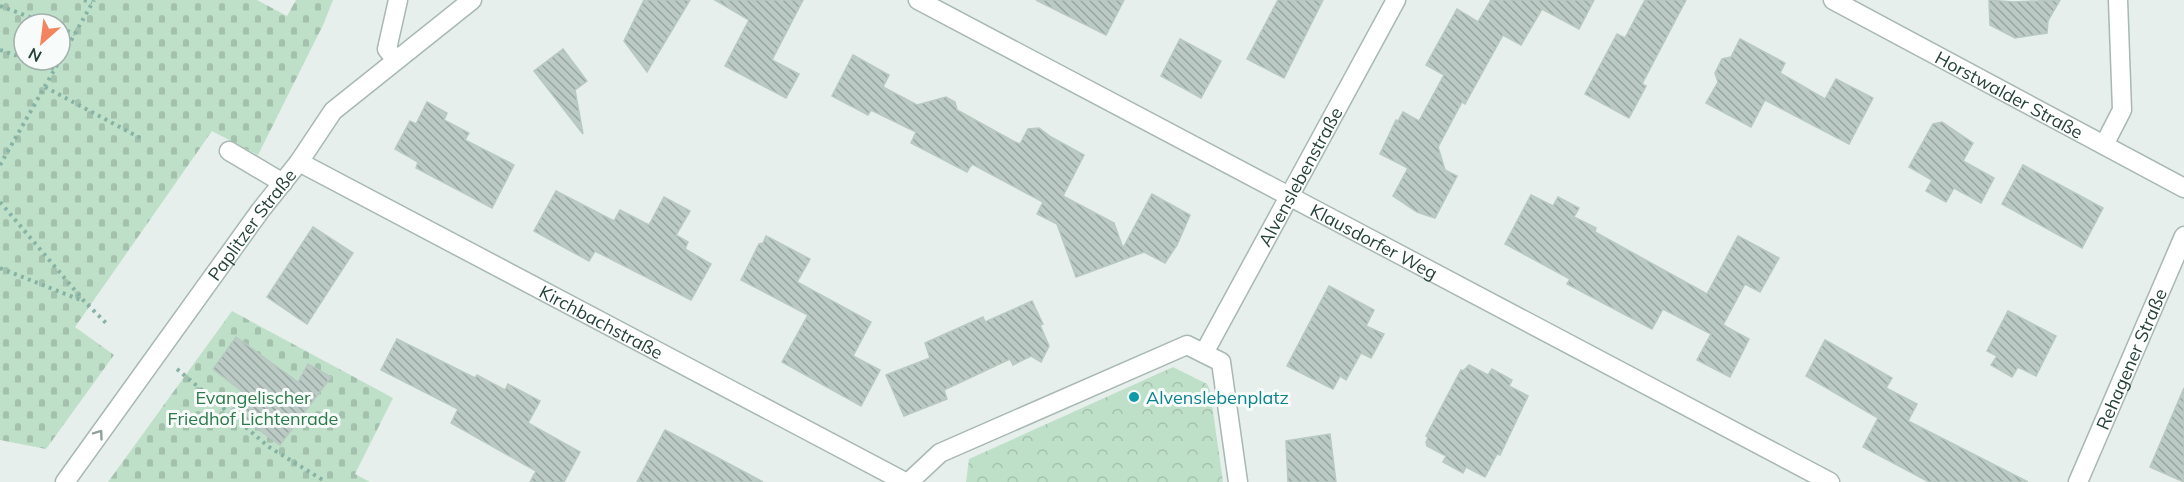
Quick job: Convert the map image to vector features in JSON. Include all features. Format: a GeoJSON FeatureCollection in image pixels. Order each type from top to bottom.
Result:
{"type":"FeatureCollection","features":[{"type":"Feature","properties":{"kind":"street"},"geometry":{"type":"LineString","coordinates":[[396,60],[387,49],[398,0]]}},
{"type":"Feature","properties":{"kind":"street","name":"Paplitzer Straße"},"geometry":{"type":"LineString","coordinates":[[65,482],[299,162],[333,111],[472,0]]}},
{"type":"Feature","properties":{"kind":"street","name":"Klausdorfer Weg"},"geometry":{"type":"LineString","coordinates":[[918,0],[1830,482]]}},
{"type":"Feature","properties":{"kind":"street","name":"Alvenslebenstraße"},"geometry":{"type":"LineString","coordinates":[[1204,353],[1396,0]]}},
{"type":"Feature","properties":{"kind":"street","name":"Horstwalder Straße"},"geometry":{"type":"LineString","coordinates":[[1833,0],[2184,188]]}},
{"type":"Feature","properties":{"kind":"street"},"geometry":{"type":"LineString","coordinates":[[2104,145],[2122,110],[2118,0]]}},
{"type":"Feature","properties":{"kind":"street"},"geometry":{"type":"LineString","coordinates":[[229,151],[283,183]]}},
{"type":"Feature","properties":{"kind":"street","name":"Kirchbachstraße"},"geometry":{"type":"LineString","coordinates":[[299,162],[907,482]]}},
{"type":"Feature","properties":{"kind":"street","name":"Rehagener Straße"},"geometry":{"type":"LineString","coordinates":[[2078,482],[2184,236]]}},
{"type":"Feature","properties":{"kind":"street"},"geometry":{"type":"LineString","coordinates":[[907,482],[940,453],[1187,345],[1221,362],[1238,482]]}},
{"type":"Feature","properties":{"kind":"path"},"geometry":{"type":"LineString","coordinates":[[72,39],[93,2],[84,0]]}},
{"type":"Feature","properties":{"kind":"path"},"geometry":{"type":"LineString","coordinates":[[0,6],[16,12]]}},
{"type":"Feature","properties":{"kind":"path"},"geometry":{"type":"LineString","coordinates":[[0,165],[53,72]]}},
{"type":"Feature","properties":{"kind":"path"},"geometry":{"type":"LineString","coordinates":[[45,87],[144,140]]}},
{"type":"Feature","properties":{"kind":"path"},"geometry":{"type":"LineString","coordinates":[[0,202],[84,301],[108,324]]}},
{"type":"Feature","properties":{"kind":"path"},"geometry":{"type":"LineString","coordinates":[[0,268],[84,301]]}},
{"type":"Feature","properties":{"kind":"path"},"geometry":{"type":"LineString","coordinates":[[158,352],[269,447],[323,481]]}},
{"type":"Feature","properties":{"kind":"green space"},"geometry":{"type":"Polygon","coordinates":[[[0,0],[257,0],[287,16],[296,0],[333,0],[324,23],[258,155],[212,131],[75,327],[114,355],[46,449],[0,440],[0,0]]]}},
{"type":"Feature","properties":{"kind":"green space","name":"Evangelischer Friedhof Lichtenrade"},"geometry":{"type":"Polygon","coordinates":[[[232,311],[393,398],[355,474],[370,482],[108,482],[232,311]]]}},
{"type":"Feature","properties":{"kind":"green space"},"geometry":{"type":"Polygon","coordinates":[[[1173,367],[1207,384],[1210,390],[1223,482],[966,482],[969,459],[1173,367]]]}},
{"type":"Feature","properties":{"kind":"building"},"geometry":{"type":"Polygon","coordinates":[[[644,0],[690,0],[647,72],[624,41],[644,0]]]}},
{"type":"Feature","properties":{"kind":"building"},"geometry":{"type":"Polygon","coordinates":[[[715,0],[803,0],[772,60],[799,74],[786,98],[725,66],[749,20],[715,0]]]}},
{"type":"Feature","properties":{"kind":"building"},"geometry":{"type":"Polygon","coordinates":[[[1036,0],[1124,0],[1106,35],[1036,0]]]}},
{"type":"Feature","properties":{"kind":"building"},"geometry":{"type":"Polygon","coordinates":[[[1278,0],[1323,0],[1284,78],[1247,59],[1278,0]]]}},
{"type":"Feature","properties":{"kind":"building"},"geometry":{"type":"Polygon","coordinates":[[[1491,0],[1594,0],[1579,29],[1542,9],[1521,45],[1503,35],[1465,104],[1462,102],[1438,147],[1445,170],[1457,176],[1435,218],[1417,212],[1393,196],[1408,168],[1380,154],[1396,120],[1398,121],[1403,112],[1419,121],[1444,75],[1426,65],[1457,9],[1478,22],[1491,0]]]}},
{"type":"Feature","properties":{"kind":"building"},"geometry":{"type":"Polygon","coordinates":[[[1645,0],[1686,0],[1642,84],[1646,86],[1629,118],[1585,94],[1617,34],[1625,38],[1645,0]]]}},
{"type":"Feature","properties":{"kind":"building"},"geometry":{"type":"Polygon","coordinates":[[[1989,0],[2013,2],[2060,0],[2048,21],[2047,33],[2015,38],[1990,25],[1989,0]]]}},
{"type":"Feature","properties":{"kind":"building"},"geometry":{"type":"Polygon","coordinates":[[[1180,39],[1221,61],[1201,98],[1161,76],[1180,39]]]}},
{"type":"Feature","properties":{"kind":"building"},"geometry":{"type":"Polygon","coordinates":[[[1740,39],[1785,63],[1780,73],[1825,99],[1836,79],[1873,98],[1849,144],[1765,100],[1751,127],[1706,103],[1718,82],[1715,73],[1722,59],[1731,57],[1740,39]]]}},
{"type":"Feature","properties":{"kind":"building"},"geometry":{"type":"Polygon","coordinates":[[[563,49],[587,81],[575,90],[583,134],[534,71],[563,49]]]}},
{"type":"Feature","properties":{"kind":"building"},"geometry":{"type":"Polygon","coordinates":[[[853,55],[889,75],[883,87],[917,105],[946,97],[955,102],[957,110],[1020,144],[1028,129],[1039,128],[1084,155],[1063,196],[1114,223],[1123,248],[1152,194],[1190,215],[1177,245],[1165,263],[1144,252],[1076,277],[1057,224],[1037,214],[1043,202],[972,164],[967,172],[911,143],[916,132],[871,110],[868,115],[832,96],[853,55]]]}},
{"type":"Feature","properties":{"kind":"building"},"geometry":{"type":"Polygon","coordinates":[[[427,102],[447,113],[444,120],[469,133],[465,140],[514,165],[492,208],[416,168],[418,162],[395,149],[410,121],[416,124],[427,102]]]}},
{"type":"Feature","properties":{"kind":"building"},"geometry":{"type":"Polygon","coordinates":[[[1942,122],[1973,143],[1963,161],[1994,178],[1981,203],[1954,188],[1946,202],[1926,191],[1932,180],[1909,167],[1933,124],[1942,122]]]}},
{"type":"Feature","properties":{"kind":"building"},"geometry":{"type":"Polygon","coordinates":[[[2023,165],[2103,208],[2082,248],[2002,204],[2023,165]]]}},
{"type":"Feature","properties":{"kind":"building"},"geometry":{"type":"Polygon","coordinates":[[[556,191],[614,221],[620,210],[649,225],[664,197],[690,211],[676,235],[688,242],[685,249],[711,264],[691,300],[595,251],[589,261],[534,231],[556,191]]]}},
{"type":"Feature","properties":{"kind":"building"},"geometry":{"type":"Polygon","coordinates":[[[1531,195],[1553,206],[1558,197],[1579,208],[1574,217],[1596,228],[1595,232],[1707,294],[1738,236],[1779,258],[1760,292],[1745,284],[1723,325],[1749,339],[1730,377],[1697,360],[1711,334],[1663,309],[1652,329],[1567,284],[1570,279],[1505,244],[1531,195]]]}},
{"type":"Feature","properties":{"kind":"building"},"geometry":{"type":"Polygon","coordinates":[[[313,227],[353,253],[307,324],[267,297],[313,227]]]}},
{"type":"Feature","properties":{"kind":"building"},"geometry":{"type":"Polygon","coordinates":[[[766,236],[810,259],[797,282],[871,322],[853,356],[880,370],[861,406],[782,362],[808,315],[741,280],[759,244],[763,243],[766,236]]]}},
{"type":"Feature","properties":{"kind":"building"},"geometry":{"type":"Polygon","coordinates":[[[1329,286],[1374,310],[1366,326],[1384,334],[1371,358],[1361,353],[1346,380],[1340,376],[1333,389],[1287,366],[1329,286]]]}},
{"type":"Feature","properties":{"kind":"building"},"geometry":{"type":"Polygon","coordinates":[[[1032,301],[1043,324],[1040,325],[1049,346],[1041,362],[1031,356],[1013,365],[1010,359],[944,390],[947,399],[904,416],[886,375],[930,358],[925,343],[983,317],[985,322],[1032,301]]]}},
{"type":"Feature","properties":{"kind":"building"},"geometry":{"type":"Polygon","coordinates":[[[2008,311],[2056,336],[2036,376],[2018,367],[2012,377],[1991,365],[1997,356],[1987,351],[2008,311]]]}},
{"type":"Feature","properties":{"kind":"building"},"geometry":{"type":"Polygon","coordinates":[[[236,337],[298,382],[308,364],[331,377],[280,445],[231,410],[244,393],[213,369],[236,337]]]}},
{"type":"Feature","properties":{"kind":"building"},"geometry":{"type":"Polygon","coordinates":[[[397,339],[475,378],[477,375],[505,390],[508,384],[540,401],[528,423],[580,452],[564,482],[530,482],[536,471],[451,423],[458,409],[381,370],[397,339]]]}},
{"type":"Feature","properties":{"kind":"building"},"geometry":{"type":"Polygon","coordinates":[[[1825,340],[1892,378],[1886,388],[1917,404],[1908,421],[2028,482],[1929,482],[1863,447],[1878,418],[1806,376],[1825,340]]]}},
{"type":"Feature","properties":{"kind":"building"},"geometry":{"type":"Polygon","coordinates":[[[1469,365],[1488,375],[1492,369],[1512,380],[1509,386],[1528,396],[1500,455],[1497,454],[1485,477],[1466,467],[1463,473],[1443,462],[1446,456],[1427,446],[1426,442],[1428,438],[1426,436],[1461,370],[1463,371],[1469,365]]]}},
{"type":"Feature","properties":{"kind":"building"},"geometry":{"type":"Polygon","coordinates":[[[2184,388],[2184,482],[2150,467],[2184,388]]]}},
{"type":"Feature","properties":{"kind":"building"},"geometry":{"type":"Polygon","coordinates":[[[665,430],[705,451],[763,482],[637,482],[665,430]]]}},
{"type":"Feature","properties":{"kind":"building"},"geometry":{"type":"Polygon","coordinates":[[[1330,434],[1336,482],[1288,482],[1286,441],[1330,434]]]}},
{"type":"Feature","properties":{"kind":"place","name":"Alvenslebenplatz"},"geometry":{"type":"Point","coordinates":[1134,397]}}]}
